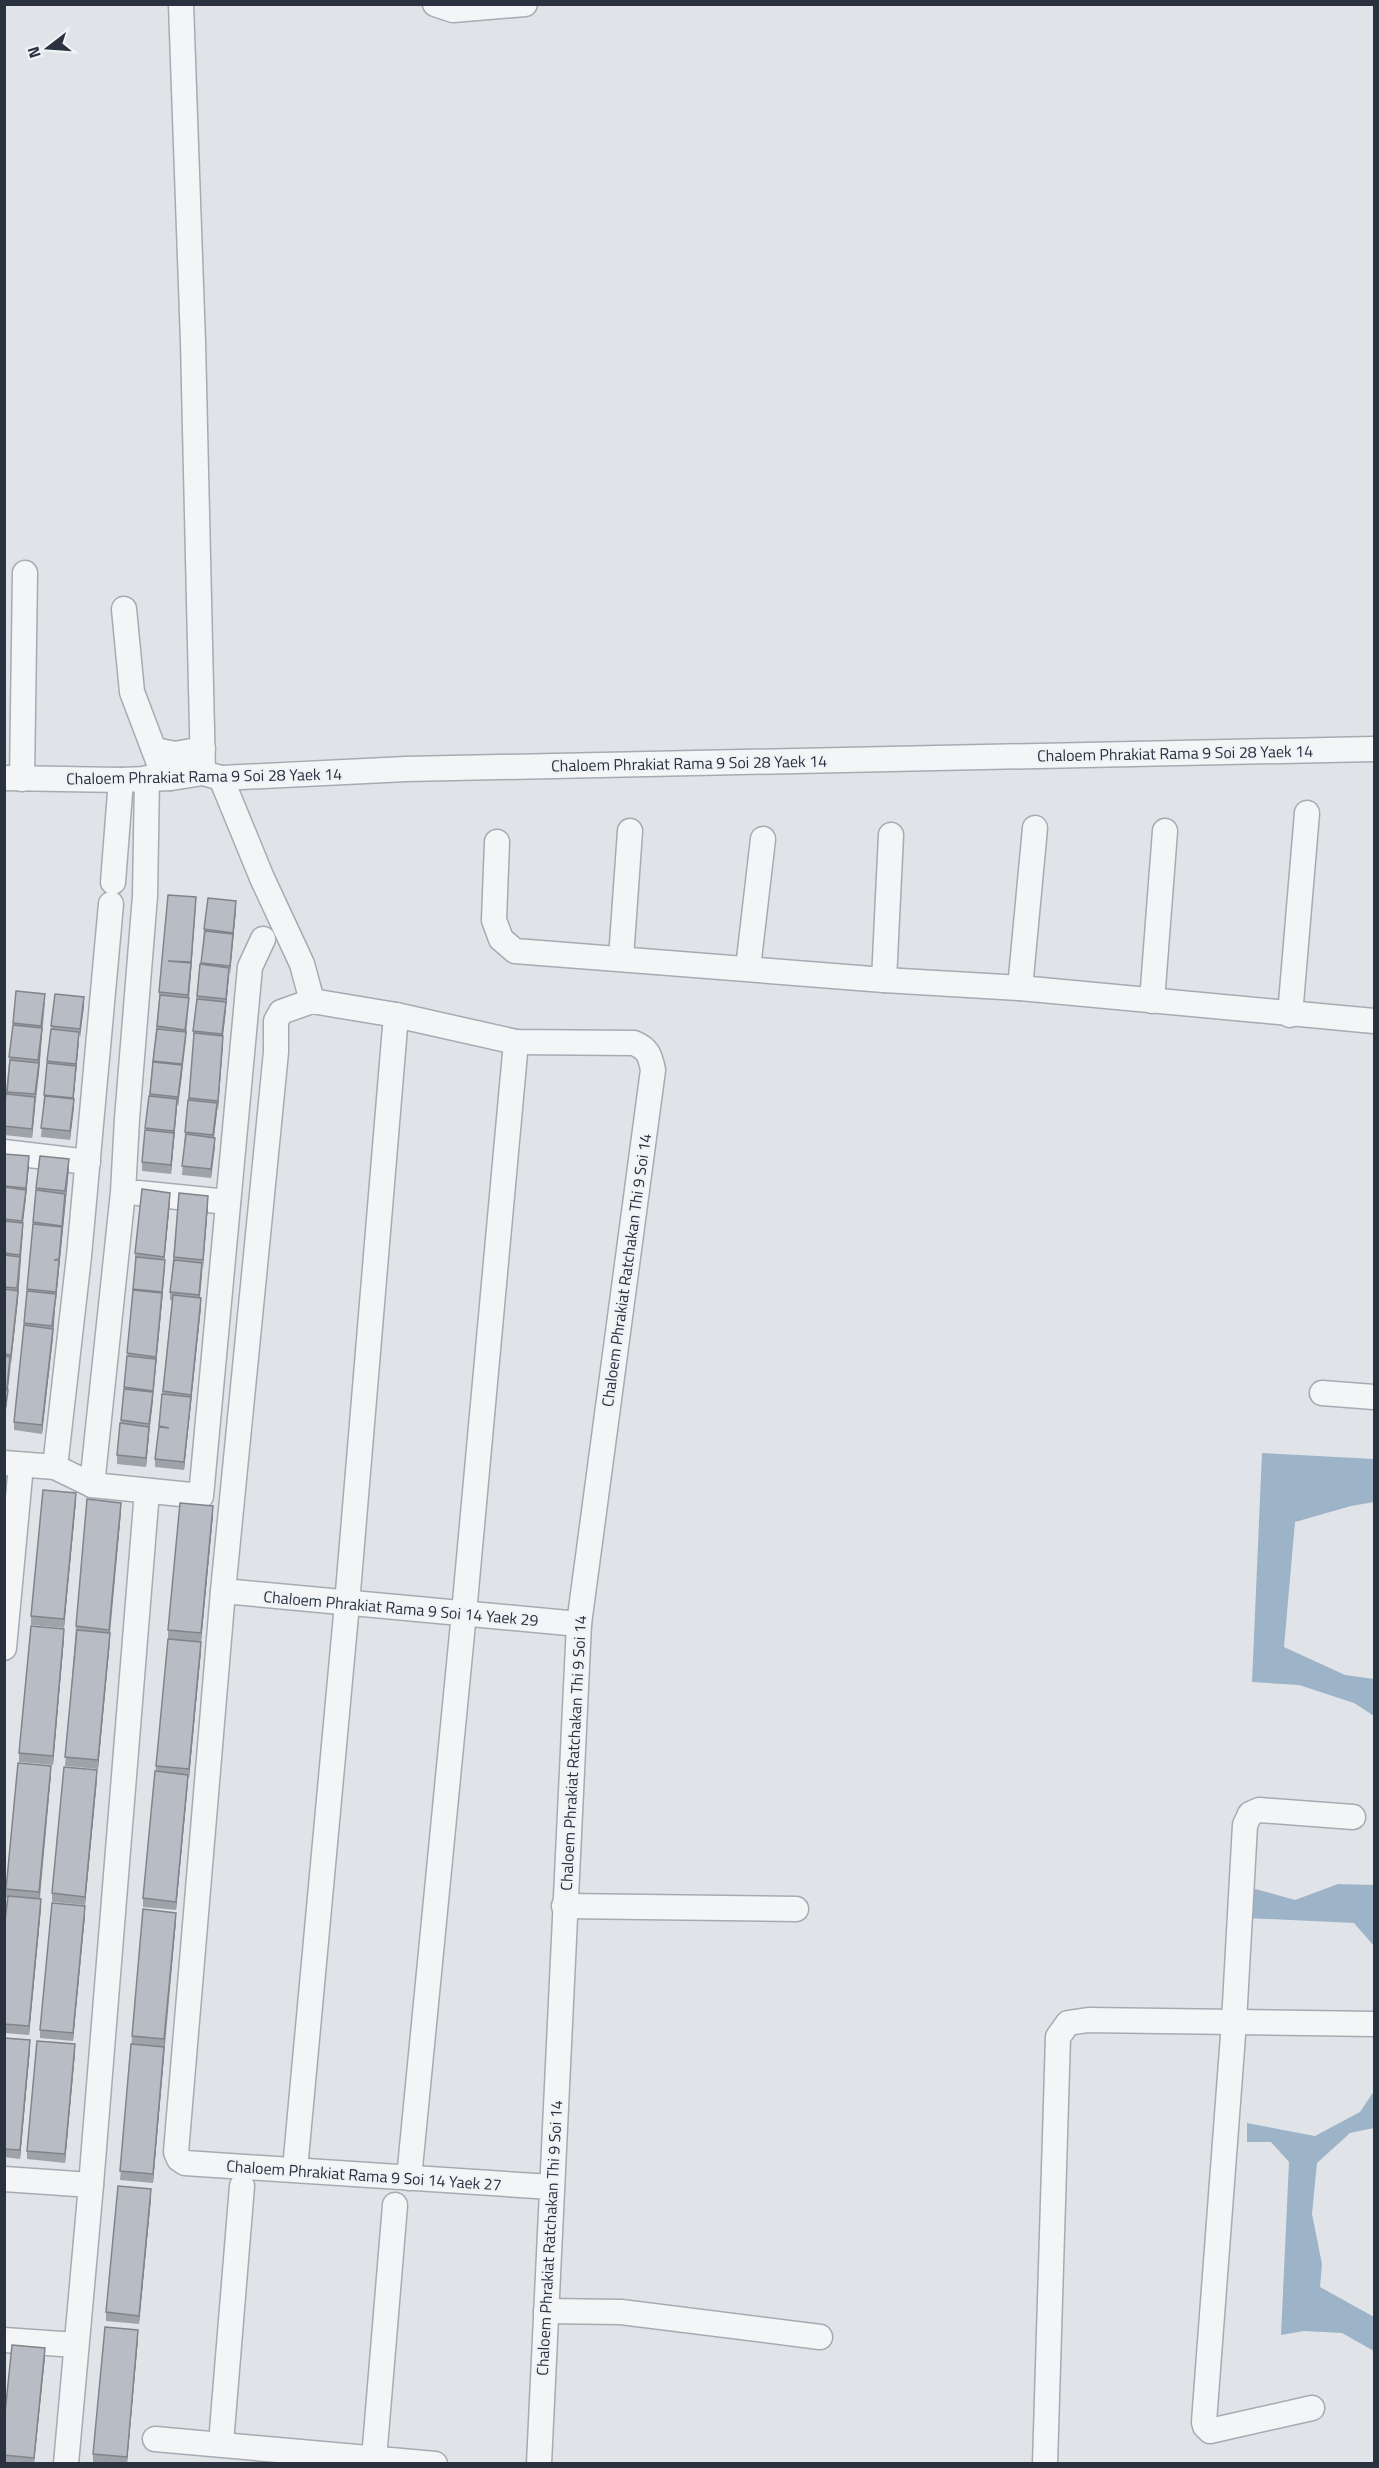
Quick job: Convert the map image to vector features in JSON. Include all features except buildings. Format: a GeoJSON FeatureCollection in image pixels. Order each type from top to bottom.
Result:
{"type":"FeatureCollection","features":[{"type":"Feature","properties":{"kind":"street"},"geometry":{"type":"LineString","coordinates":[[182,4],[203,749],[212,776],[302,964],[312,1002]]}},
{"type":"Feature","properties":{"kind":"street"},"geometry":{"type":"LineString","coordinates":[[435,4],[453,10],[525,4]]}},
{"type":"Feature","properties":{"kind":"street"},"geometry":{"type":"LineString","coordinates":[[13,778],[25,573]]}},
{"type":"Feature","properties":{"kind":"street"},"geometry":{"type":"LineString","coordinates":[[92,1485],[123,1192],[145,896],[160,766],[136,709],[132,692],[124,609]]}},
{"type":"Feature","properties":{"kind":"street","name":"Chaloem Phrakiat Rama 9 Soi 28 Yaek 14"},"geometry":{"type":"LineString","coordinates":[[13,778],[121,780],[406,769],[1374,748]]}},
{"type":"Feature","properties":{"kind":"street"},"geometry":{"type":"LineString","coordinates":[[155,750],[175,754],[203,749]]}},
{"type":"Feature","properties":{"kind":"street"},"geometry":{"type":"LineString","coordinates":[[55,1467],[93,1116],[121,780]]}},
{"type":"Feature","properties":{"kind":"street"},"geometry":{"type":"LineString","coordinates":[[1290,1015],[1307,813]]}},
{"type":"Feature","properties":{"kind":"street"},"geometry":{"type":"LineString","coordinates":[[1020,988],[1035,828]]}},
{"type":"Feature","properties":{"kind":"street"},"geometry":{"type":"LineString","coordinates":[[621,958],[630,831]]}},
{"type":"Feature","properties":{"kind":"street"},"geometry":{"type":"LineString","coordinates":[[1152,1001],[1165,831]]}},
{"type":"Feature","properties":{"kind":"street"},"geometry":{"type":"LineString","coordinates":[[884,980],[891,835]]}},
{"type":"Feature","properties":{"kind":"street"},"geometry":{"type":"LineString","coordinates":[[748,968],[763,839]]}},
{"type":"Feature","properties":{"kind":"street"},"geometry":{"type":"LineString","coordinates":[[497,842],[494,920],[501,939],[515,951],[884,980],[1020,988],[1374,1022]]}},
{"type":"Feature","properties":{"kind":"street"},"geometry":{"type":"LineString","coordinates":[[4,1648],[13,1464],[55,1467],[92,1485],[201,1496],[250,967],[263,939]]}},
{"type":"Feature","properties":{"kind":"street"},"geometry":{"type":"LineString","coordinates":[[223,1591],[276,1052],[276,1021],[280,1012],[312,1002],[396,1015],[516,1042],[409,2178]]}},
{"type":"Feature","properties":{"kind":"street"},"geometry":{"type":"LineString","coordinates":[[295,2169],[347,1604],[396,1015]]}},
{"type":"Feature","properties":{"kind":"street","name":"Chaloem Phrakiat Ratchakan Thi 9 Soi 14"},"geometry":{"type":"LineString","coordinates":[[516,1042],[634,1043],[645,1048],[650,1056],[653,1070],[579,1624],[539,2463]]}},
{"type":"Feature","properties":{"kind":"street"},"geometry":{"type":"LineString","coordinates":[[93,1116],[127,1119]]}},
{"type":"Feature","properties":{"kind":"street"},"geometry":{"type":"LineString","coordinates":[[4,1152],[88,1162]]}},
{"type":"Feature","properties":{"kind":"street"},"geometry":{"type":"LineString","coordinates":[[123,1192],[228,1202]]}},
{"type":"Feature","properties":{"kind":"street"},"geometry":{"type":"LineString","coordinates":[[79,1256],[116,1260]]}},
{"type":"Feature","properties":{"kind":"street"},"geometry":{"type":"LineString","coordinates":[[1322,1393],[1374,1397]]}},
{"type":"Feature","properties":{"kind":"street"},"geometry":{"type":"LineString","coordinates":[[66,2463],[92,2185],[147,1491]]}},
{"type":"Feature","properties":{"kind":"street","name":"Chaloem Phrakiat Rama 9 Soi 14 Yaek 29"},"geometry":{"type":"LineString","coordinates":[[223,1591],[579,1624]]}},
{"type":"Feature","properties":{"kind":"street","name":"Chaloem Phrakiat Rama 9 Soi 14 Yaek 27"},"geometry":{"type":"LineString","coordinates":[[223,1591],[176,2152],[179,2159],[185,2163],[551,2187]]}},
{"type":"Feature","properties":{"kind":"street"},"geometry":{"type":"LineString","coordinates":[[1312,2408],[1210,2431],[1204,2422],[1234,2022],[1245,1825],[1250,1814],[1259,1810],[1353,1817]]}},
{"type":"Feature","properties":{"kind":"street"},"geometry":{"type":"LineString","coordinates":[[564,1906],[796,1909]]}},
{"type":"Feature","properties":{"kind":"street"},"geometry":{"type":"LineString","coordinates":[[1045,2463],[1058,2037],[1068,2023],[1088,2020],[1374,2024]]}},
{"type":"Feature","properties":{"kind":"street"},"geometry":{"type":"LineString","coordinates":[[4,2179],[92,2185]]}},
{"type":"Feature","properties":{"kind":"street"},"geometry":{"type":"LineString","coordinates":[[221,2443],[242,2186]]}},
{"type":"Feature","properties":{"kind":"street"},"geometry":{"type":"LineString","coordinates":[[374,2459],[395,2205]]}},
{"type":"Feature","properties":{"kind":"street"},"geometry":{"type":"LineString","coordinates":[[546,2311],[621,2312],[820,2337]]}},
{"type":"Feature","properties":{"kind":"street"},"geometry":{"type":"LineString","coordinates":[[4,2340],[76,2345]]}},
{"type":"Feature","properties":{"kind":"street"},"geometry":{"type":"LineString","coordinates":[[155,2439],[435,2463]]}},
{"type":"Feature","properties":{"kind":"water"},"geometry":{"type":"Polygon","coordinates":[[[1262,1453],[1374,1459],[1374,1502],[1295,1522],[1284,1647],[1345,1675],[1374,1679],[1374,1716],[1354,1703],[1299,1685],[1252,1682],[1262,1453]]]}},
{"type":"Feature","properties":{"kind":"water"},"geometry":{"type":"Polygon","coordinates":[[[1338,1884],[1374,1885],[1374,1946],[1354,1923],[1246,1918],[1252,1888],[1295,1900],[1338,1884]]]}},
{"type":"Feature","properties":{"kind":"water"},"geometry":{"type":"Polygon","coordinates":[[[1374,2091],[1374,2128],[1350,2133],[1317,2163],[1312,2214],[1322,2264],[1320,2287],[1374,2317],[1374,2351],[1342,2333],[1304,2331],[1281,2335],[1289,2162],[1271,2142],[1247,2142],[1247,2123],[1315,2136],[1360,2112],[1374,2091]]]}}]}
